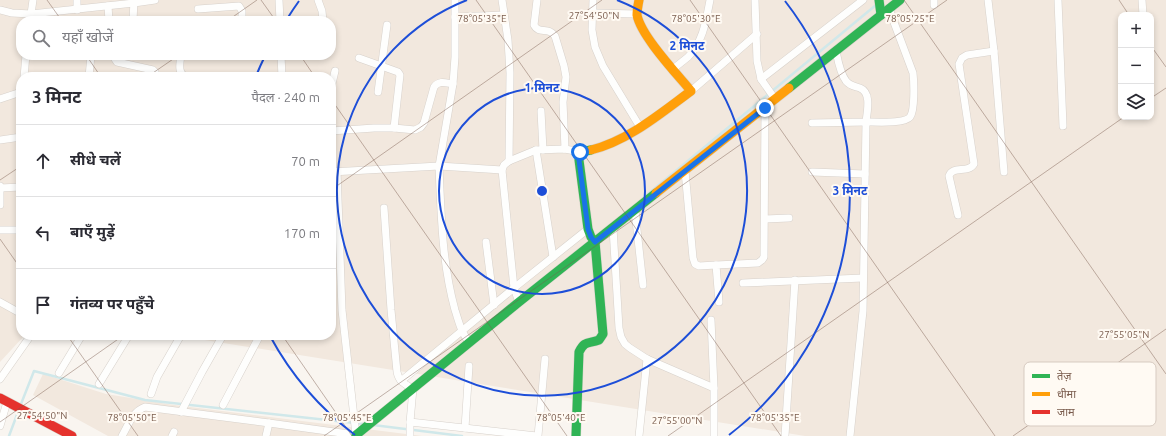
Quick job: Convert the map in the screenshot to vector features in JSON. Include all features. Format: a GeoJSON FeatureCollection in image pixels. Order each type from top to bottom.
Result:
{"type":"FeatureCollection","features":[{"type":"Feature","properties":{"kind":"main road"},"geometry":{"type":"LineString","coordinates":[[576,436],[579,352],[581,346],[587,343],[597,342],[602,339],[603,334],[591,235],[579,160],[580,152],[598,148],[620,138],[640,127],[691,91],[642,29],[638,21],[639,0]]}},
{"type":"Feature","properties":{"kind":"main road"},"geometry":{"type":"LineString","coordinates":[[358,436],[407,385],[465,338],[519,302],[591,235],[613,228],[765,108],[774,96],[836,52],[900,0]]}},
{"type":"Feature","properties":{"kind":"main road"},"geometry":{"type":"LineString","coordinates":[[879,1],[881,15]]}},
{"type":"Feature","properties":{"kind":"main road"},"geometry":{"type":"LineString","coordinates":[[7,402],[72,436]]}},
{"type":"Feature","properties":{"kind":"street"},"geometry":{"type":"LineString","coordinates":[[31,16],[34,0]]}},
{"type":"Feature","properties":{"kind":"street"},"geometry":{"type":"LineString","coordinates":[[77,0],[77,10]]}},
{"type":"Feature","properties":{"kind":"street"},"geometry":{"type":"LineString","coordinates":[[42,16],[155,0]]}},
{"type":"Feature","properties":{"kind":"street"},"geometry":{"type":"LineString","coordinates":[[279,0],[280,16]]}},
{"type":"Feature","properties":{"kind":"street"},"geometry":{"type":"LineString","coordinates":[[318,0],[322,16]]}},
{"type":"Feature","properties":{"kind":"street"},"geometry":{"type":"LineString","coordinates":[[455,0],[453,84],[439,166],[441,217],[446,261],[452,298],[465,338]]}},
{"type":"Feature","properties":{"kind":"street"},"geometry":{"type":"LineString","coordinates":[[502,0],[508,40],[510,73],[509,160]]}},
{"type":"Feature","properties":{"kind":"street"},"geometry":{"type":"LineString","coordinates":[[536,0],[534,25],[539,30],[549,30],[555,36],[564,66],[566,77],[562,102],[565,149]]}},
{"type":"Feature","properties":{"kind":"street"},"geometry":{"type":"LineString","coordinates":[[593,0],[592,30],[595,47],[603,66],[640,127]]}},
{"type":"Feature","properties":{"kind":"street"},"geometry":{"type":"LineString","coordinates":[[673,69],[688,57],[697,46],[703,33],[710,0]]}},
{"type":"Feature","properties":{"kind":"street"},"geometry":{"type":"LineString","coordinates":[[755,0],[757,61],[761,79],[774,96]]}},
{"type":"Feature","properties":{"kind":"street"},"geometry":{"type":"LineString","coordinates":[[761,79],[863,0]]}},
{"type":"Feature","properties":{"kind":"street"},"geometry":{"type":"LineString","coordinates":[[988,0],[994,50],[1004,172]]}},
{"type":"Feature","properties":{"kind":"street"},"geometry":{"type":"LineString","coordinates":[[1058,0],[1063,126]]}},
{"type":"Feature","properties":{"kind":"street"},"geometry":{"type":"LineString","coordinates":[[1142,0],[1143,12]]}},
{"type":"Feature","properties":{"kind":"street"},"geometry":{"type":"LineString","coordinates":[[133,16],[134,2]]}},
{"type":"Feature","properties":{"kind":"street"},"geometry":{"type":"LineString","coordinates":[[108,6],[108,16]]}},
{"type":"Feature","properties":{"kind":"street"},"geometry":{"type":"LineString","coordinates":[[198,9],[239,6],[242,11],[242,16]]}},
{"type":"Feature","properties":{"kind":"street"},"geometry":{"type":"LineString","coordinates":[[812,123],[903,121],[909,118],[912,112],[914,83],[913,73],[889,9]]}},
{"type":"Feature","properties":{"kind":"street"},"geometry":{"type":"LineString","coordinates":[[0,10],[23,16]]}},
{"type":"Feature","properties":{"kind":"street"},"geometry":{"type":"LineString","coordinates":[[592,13],[638,14]]}},
{"type":"Feature","properties":{"kind":"street"},"geometry":{"type":"LineString","coordinates":[[455,17],[504,15]]}},
{"type":"Feature","properties":{"kind":"street"},"geometry":{"type":"LineString","coordinates":[[378,92],[387,25]]}},
{"type":"Feature","properties":{"kind":"street"},"geometry":{"type":"LineString","coordinates":[[691,91],[757,34]]}},
{"type":"Feature","properties":{"kind":"street"},"geometry":{"type":"LineString","coordinates":[[958,215],[949,176],[950,173],[954,171],[968,169],[974,164],[959,64],[962,58],[967,55],[994,50]]}},
{"type":"Feature","properties":{"kind":"street"},"geometry":{"type":"LineString","coordinates":[[836,52],[842,74],[846,81],[851,85],[862,89],[866,92],[868,97],[866,122],[862,311],[850,436]]}},
{"type":"Feature","properties":{"kind":"street"},"geometry":{"type":"LineString","coordinates":[[359,58],[395,70],[400,76],[394,128]]}},
{"type":"Feature","properties":{"kind":"street"},"geometry":{"type":"LineString","coordinates":[[24,72],[26,60]]}},
{"type":"Feature","properties":{"kind":"street"},"geometry":{"type":"LineString","coordinates":[[89,72],[91,60]]}},
{"type":"Feature","properties":{"kind":"street"},"geometry":{"type":"LineString","coordinates":[[116,60],[117,62],[153,70],[155,72]]}},
{"type":"Feature","properties":{"kind":"street"},"geometry":{"type":"LineString","coordinates":[[180,72],[181,60]]}},
{"type":"Feature","properties":{"kind":"street"},"geometry":{"type":"LineString","coordinates":[[281,60],[282,72]]}},
{"type":"Feature","properties":{"kind":"street"},"geometry":{"type":"LineString","coordinates":[[336,132],[374,128],[415,130],[421,128],[424,123],[436,84],[440,82],[453,84]]}},
{"type":"Feature","properties":{"kind":"street"},"geometry":{"type":"LineString","coordinates":[[0,99],[16,94]]}},
{"type":"Feature","properties":{"kind":"street"},"geometry":{"type":"LineString","coordinates":[[686,171],[693,258],[695,264],[699,266],[716,266],[758,263],[762,260],[764,257],[765,219],[765,108]]}},
{"type":"Feature","properties":{"kind":"street"},"geometry":{"type":"LineString","coordinates":[[541,111],[539,150],[553,257]]}},
{"type":"Feature","properties":{"kind":"street"},"geometry":{"type":"LineString","coordinates":[[0,140],[16,138]]}},
{"type":"Feature","properties":{"kind":"street"},"geometry":{"type":"LineString","coordinates":[[519,302],[514,288],[502,170],[504,165],[509,160],[539,150],[565,149],[580,152]]}},
{"type":"Feature","properties":{"kind":"street"},"geometry":{"type":"LineString","coordinates":[[336,172],[439,166],[502,170]]}},
{"type":"Feature","properties":{"kind":"street"},"geometry":{"type":"LineString","coordinates":[[812,172],[865,174]]}},
{"type":"Feature","properties":{"kind":"street"},"geometry":{"type":"LineString","coordinates":[[0,205],[0,187],[16,187]]}},
{"type":"Feature","properties":{"kind":"street"},"geometry":{"type":"LineString","coordinates":[[122,436],[133,415],[138,410],[145,407],[183,407],[269,423],[358,436],[354,425],[342,310],[336,206]]}},
{"type":"Feature","properties":{"kind":"street"},"geometry":{"type":"LineString","coordinates":[[384,208],[397,372],[398,377],[407,385],[410,429],[465,428],[538,436],[545,359]]}},
{"type":"Feature","properties":{"kind":"street"},"geometry":{"type":"LineString","coordinates":[[635,211],[643,284]]}},
{"type":"Feature","properties":{"kind":"street"},"geometry":{"type":"LineString","coordinates":[[765,219],[789,218]]}},
{"type":"Feature","properties":{"kind":"street"},"geometry":{"type":"LineString","coordinates":[[613,228],[619,328],[621,337],[625,344],[647,358],[714,388]]}},
{"type":"Feature","properties":{"kind":"street"},"geometry":{"type":"LineString","coordinates":[[0,230],[16,230]]}},
{"type":"Feature","properties":{"kind":"street"},"geometry":{"type":"LineString","coordinates":[[407,385],[465,338],[494,305],[514,288],[553,257],[591,235]]}},
{"type":"Feature","properties":{"kind":"street"},"geometry":{"type":"LineString","coordinates":[[486,242],[494,305]]}},
{"type":"Feature","properties":{"kind":"street"},"geometry":{"type":"LineString","coordinates":[[716,266],[719,302]]}},
{"type":"Feature","properties":{"kind":"street"},"geometry":{"type":"LineString","coordinates":[[743,283],[863,278]]}},
{"type":"Feature","properties":{"kind":"street"},"geometry":{"type":"LineString","coordinates":[[785,436],[795,280]]}},
{"type":"Feature","properties":{"kind":"street"},"geometry":{"type":"LineString","coordinates":[[0,302],[16,311]]}},
{"type":"Feature","properties":{"kind":"street"},"geometry":{"type":"LineString","coordinates":[[711,320],[715,410],[714,436]]}},
{"type":"Feature","properties":{"kind":"street"},"geometry":{"type":"LineString","coordinates":[[0,379],[27,340]]}},
{"type":"Feature","properties":{"kind":"street"},"geometry":{"type":"LineString","coordinates":[[59,373],[79,340]]}},
{"type":"Feature","properties":{"kind":"street"},"geometry":{"type":"LineString","coordinates":[[99,384],[126,340]]}},
{"type":"Feature","properties":{"kind":"street"},"geometry":{"type":"LineString","coordinates":[[151,394],[157,377],[178,340]]}},
{"type":"Feature","properties":{"kind":"street"},"geometry":{"type":"LineString","coordinates":[[183,407],[220,340]]}},
{"type":"Feature","properties":{"kind":"street"},"geometry":{"type":"LineString","coordinates":[[223,405],[257,340]]}},
{"type":"Feature","properties":{"kind":"street"},"geometry":{"type":"LineString","coordinates":[[639,436],[647,358]]}},
{"type":"Feature","properties":{"kind":"street"},"geometry":{"type":"LineString","coordinates":[[465,428],[469,366]]}},
{"type":"Feature","properties":{"kind":"street"},"geometry":{"type":"LineString","coordinates":[[0,426],[7,402]]}},
{"type":"Feature","properties":{"kind":"street"},"geometry":{"type":"LineString","coordinates":[[266,436],[269,423]]}},
{"type":"Feature","properties":{"kind":"shaded area"},"geometry":{"type":"Polygon","coordinates":[[[0,0],[1166,0],[1166,436],[805,436],[205,340],[336,340],[336,72],[16,72],[16,340],[20,340],[0,362],[0,0]]]}},
{"type":"Feature","properties":{"kind":"shaded area"},"geometry":{"type":"Polygon","coordinates":[[[43,374],[106,394],[174,405],[422,436],[108,436],[33,395],[43,374]]]}},
{"type":"Feature","properties":{"kind":"waterway"},"geometry":{"type":"LineString","coordinates":[[643,198],[876,5]]}},
{"type":"Feature","properties":{"kind":"waterway"},"geometry":{"type":"LineString","coordinates":[[21,404],[34,371],[145,400],[364,424]]}},
{"type":"Feature","properties":{"kind":"waterway"},"geometry":{"type":"LineString","coordinates":[[9,436],[18,412]]}},
{"type":"Feature","properties":{"kind":"waterway"},"geometry":{"type":"LineString","coordinates":[[373,425],[462,436]]}},
{"type":"Feature","properties":{"kind":"traffic: fast"},"geometry":{"type":"LineString","coordinates":[[879,0],[881,15]]}},
{"type":"Feature","properties":{"kind":"traffic: fast"},"geometry":{"type":"LineString","coordinates":[[789,88],[900,0]]}},
{"type":"Feature","properties":{"kind":"traffic: fast"},"geometry":{"type":"LineString","coordinates":[[576,436],[579,352],[585,344],[599,340],[603,334],[595,242],[588,229],[579,160],[580,152],[591,150]]}},
{"type":"Feature","properties":{"kind":"traffic: fast"},"geometry":{"type":"LineString","coordinates":[[356,435],[656,193]]}},
{"type":"Feature","properties":{"kind":"traffic: slow"},"geometry":{"type":"LineString","coordinates":[[591,150],[605,146],[631,133],[656,117],[691,91],[652,44],[645,33],[637,15],[639,0]]}},
{"type":"Feature","properties":{"kind":"traffic: slow"},"geometry":{"type":"LineString","coordinates":[[656,193],[789,88]]}},
{"type":"Feature","properties":{"kind":"traffic: jam"},"geometry":{"type":"LineString","coordinates":[[0,398],[72,436]]}},
{"type":"Feature","properties":{"kind":"route"},"geometry":{"type":"LineString","coordinates":[[580,152],[579,160],[588,232],[595,242],[765,108]]}}]}
